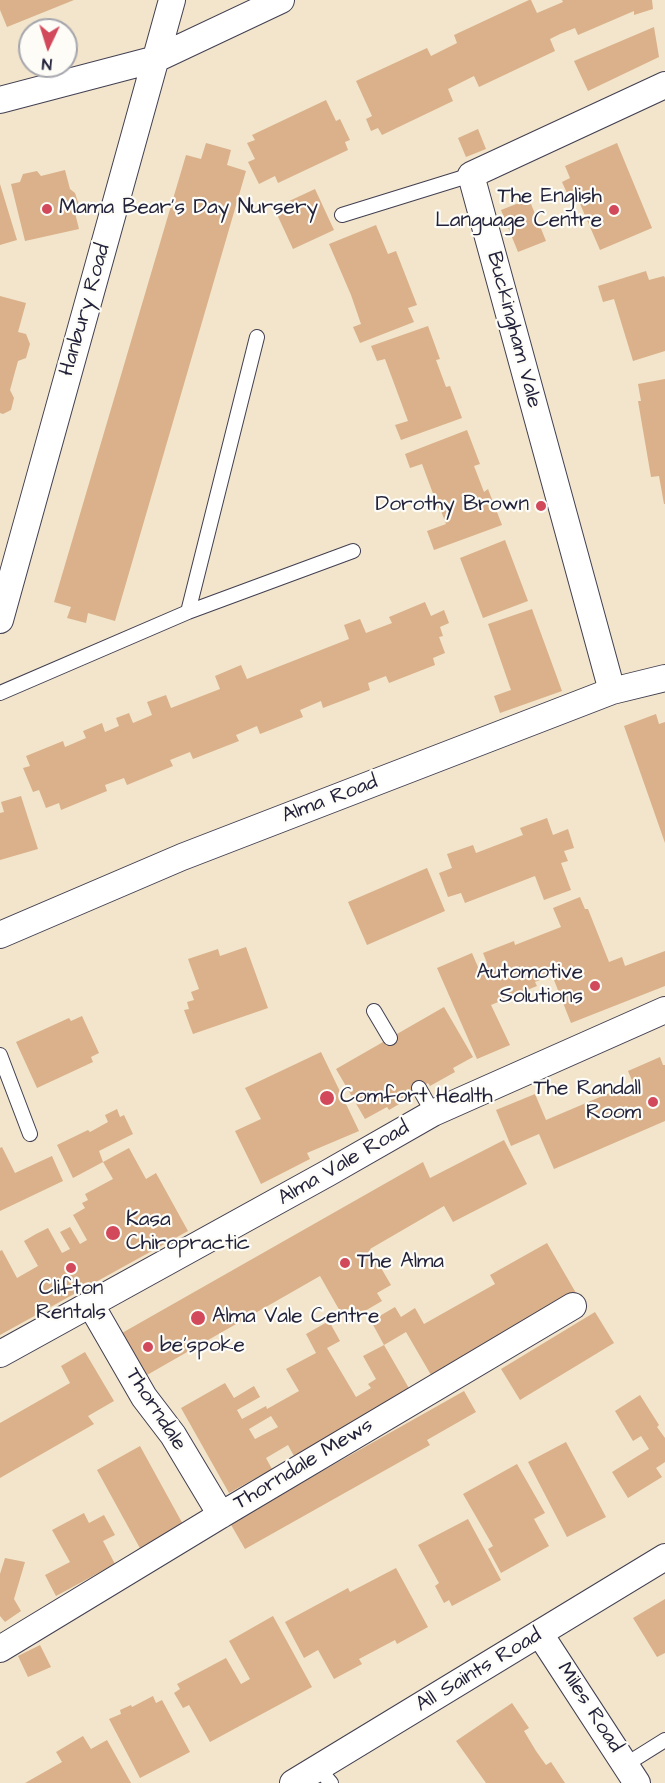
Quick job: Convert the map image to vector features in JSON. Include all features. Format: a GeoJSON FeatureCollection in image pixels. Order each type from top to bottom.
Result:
{"type":"FeatureCollection","features":[{"type":"Feature","properties":{"kind":"street","name":"Hanbury Road"},"geometry":{"type":"LineString","coordinates":[[0,620],[172,0]]}},
{"type":"Feature","properties":{"kind":"street"},"geometry":{"type":"LineString","coordinates":[[0,100],[156,59],[280,0]]}},
{"type":"Feature","properties":{"kind":"street"},"geometry":{"type":"LineString","coordinates":[[471,175],[665,85]]}},
{"type":"Feature","properties":{"kind":"street","name":"Buckingham Vale"},"geometry":{"type":"LineString","coordinates":[[471,175],[612,691]]}},
{"type":"Feature","properties":{"kind":"street","name":"Alma Road"},"geometry":{"type":"LineString","coordinates":[[0,934],[182,857],[612,691],[665,678]]}},
{"type":"Feature","properties":{"kind":"street","name":"Alma Vale Road"},"geometry":{"type":"LineString","coordinates":[[0,1354],[433,1113],[665,1010]]}},
{"type":"Feature","properties":{"kind":"street","name":"Thorndale"},"geometry":{"type":"LineString","coordinates":[[91,1305],[144,1397],[173,1435],[221,1515]]}},
{"type":"Feature","properties":{"kind":"street","name":"Thorndale Mews"},"geometry":{"type":"LineString","coordinates":[[0,1649],[573,1306]]}},
{"type":"Feature","properties":{"kind":"street","name":"All Saints Road"},"geometry":{"type":"LineString","coordinates":[[293,1783],[324,1775],[540,1634],[665,1557]]}},
{"type":"Feature","properties":{"kind":"street","name":"Miles Road"},"geometry":{"type":"LineString","coordinates":[[540,1634],[631,1774]]}},
{"type":"Feature","properties":{"kind":"lane"},"geometry":{"type":"LineString","coordinates":[[342,215],[471,175]]}},
{"type":"Feature","properties":{"kind":"lane"},"geometry":{"type":"LineString","coordinates":[[188,612],[257,336]]}},
{"type":"Feature","properties":{"kind":"lane"},"geometry":{"type":"LineString","coordinates":[[0,693],[188,612],[353,551]]}},
{"type":"Feature","properties":{"kind":"lane"},"geometry":{"type":"LineString","coordinates":[[374,1011],[390,1038]]}},
{"type":"Feature","properties":{"kind":"lane"},"geometry":{"type":"LineString","coordinates":[[0,1055],[30,1134]]}},
{"type":"Feature","properties":{"kind":"lane"},"geometry":{"type":"LineString","coordinates":[[418,1088],[433,1113]]}},
{"type":"Feature","properties":{"kind":"lane"},"geometry":{"type":"LineString","coordinates":[[631,1774],[665,1740]]}},
{"type":"Feature","properties":{"kind":"building"},"geometry":{"type":"Polygon","coordinates":[[[0,0],[74,0],[29,18],[18,18],[18,23],[7,27],[0,10],[0,0]]]}},
{"type":"Feature","properties":{"kind":"building"},"geometry":{"type":"Polygon","coordinates":[[[529,0],[537,13],[563,2],[562,0],[652,0],[653,9],[634,15],[634,11],[578,35],[575,28],[560,34],[550,39],[555,51],[479,87],[474,76],[448,89],[453,101],[382,135],[378,128],[371,131],[366,119],[372,116],[356,81],[427,48],[431,56],[457,43],[454,35],[529,0]]]}},
{"type":"Feature","properties":{"kind":"building"},"geometry":{"type":"Polygon","coordinates":[[[654,27],[659,57],[588,91],[574,61],[654,27]]]}},
{"type":"Feature","properties":{"kind":"building"},"geometry":{"type":"Polygon","coordinates":[[[326,100],[336,121],[340,119],[350,140],[345,142],[348,150],[278,183],[275,176],[259,184],[248,162],[255,159],[247,143],[255,140],[252,135],[326,100]]]}},
{"type":"Feature","properties":{"kind":"building"},"geometry":{"type":"Polygon","coordinates":[[[478,129],[486,149],[466,157],[458,138],[478,129]]]}},
{"type":"Feature","properties":{"kind":"building"},"geometry":{"type":"Polygon","coordinates":[[[206,143],[231,150],[227,165],[246,171],[115,621],[88,613],[86,623],[67,618],[71,607],[54,602],[186,155],[201,159],[206,143]]]}},
{"type":"Feature","properties":{"kind":"building","name":"The English Language Centre"},"geometry":{"type":"Polygon","coordinates":[[[617,143],[652,228],[600,250],[574,190],[567,193],[562,182],[570,178],[565,166],[617,143]]]}},
{"type":"Feature","properties":{"kind":"building","name":"Mama Bear's Day Nursery"},"geometry":{"type":"Polygon","coordinates":[[[65,170],[70,189],[75,193],[79,205],[75,213],[79,229],[25,241],[11,184],[20,182],[23,174],[37,171],[41,176],[65,170]]]}},
{"type":"Feature","properties":{"kind":"building"},"geometry":{"type":"Polygon","coordinates":[[[0,184],[17,240],[0,245],[0,184]]]}},
{"type":"Feature","properties":{"kind":"building"},"geometry":{"type":"Polygon","coordinates":[[[315,189],[334,230],[293,249],[274,208],[315,189]]]}},
{"type":"Feature","properties":{"kind":"building"},"geometry":{"type":"Polygon","coordinates":[[[529,199],[546,241],[518,252],[501,210],[529,199]]]}},
{"type":"Feature","properties":{"kind":"building"},"geometry":{"type":"Polygon","coordinates":[[[376,225],[388,254],[396,251],[417,305],[408,308],[414,322],[360,343],[353,327],[361,324],[329,244],[376,225]]]}},
{"type":"Feature","properties":{"kind":"building"},"geometry":{"type":"Polygon","coordinates":[[[646,271],[649,280],[664,276],[665,278],[665,351],[633,361],[614,299],[603,302],[598,286],[646,271]]]}},
{"type":"Feature","properties":{"kind":"building"},"geometry":{"type":"Polygon","coordinates":[[[0,296],[26,303],[18,332],[26,334],[30,344],[26,358],[18,361],[10,390],[14,398],[11,410],[3,414],[0,413],[0,296]]]}},
{"type":"Feature","properties":{"kind":"building"},"geometry":{"type":"Polygon","coordinates":[[[428,326],[440,359],[436,360],[446,387],[450,386],[462,418],[401,440],[395,425],[408,421],[385,359],[377,361],[371,346],[428,326]]]}},
{"type":"Feature","properties":{"kind":"building"},"geometry":{"type":"Polygon","coordinates":[[[665,379],[664,504],[659,476],[651,477],[638,401],[641,401],[638,384],[665,379]]]}},
{"type":"Feature","properties":{"kind":"building"},"geometry":{"type":"Polygon","coordinates":[[[467,430],[480,464],[474,466],[484,492],[488,489],[502,525],[434,550],[427,531],[446,524],[440,508],[433,510],[429,501],[435,499],[422,464],[410,468],[405,454],[467,430]]]}},
{"type":"Feature","properties":{"kind":"building"},"geometry":{"type":"Polygon","coordinates":[[[505,540],[528,601],[483,618],[460,558],[505,540]]]}},
{"type":"Feature","properties":{"kind":"building"},"geometry":{"type":"Polygon","coordinates":[[[425,602],[431,616],[444,610],[449,623],[440,627],[443,636],[439,637],[445,653],[433,658],[435,665],[389,683],[386,676],[368,683],[370,690],[323,708],[321,701],[300,710],[303,717],[260,734],[257,726],[236,735],[239,741],[193,759],[190,752],[170,760],[173,766],[127,785],[124,778],[105,785],[107,791],[61,810],[59,803],[46,808],[39,790],[33,792],[23,768],[30,766],[26,756],[63,741],[65,747],[86,738],[83,731],[102,723],[105,732],[119,726],[116,718],[129,713],[133,723],[152,715],[147,702],[166,695],[171,708],[220,689],[215,676],[241,665],[247,679],[349,639],[344,625],[360,619],[366,633],[392,623],[389,617],[425,602]]]}},
{"type":"Feature","properties":{"kind":"building"},"geometry":{"type":"Polygon","coordinates":[[[532,609],[562,691],[500,713],[494,696],[511,690],[488,624],[532,609]]]}},
{"type":"Feature","properties":{"kind":"building"},"geometry":{"type":"Polygon","coordinates":[[[656,714],[659,724],[665,722],[665,843],[624,726],[656,714]]]}},
{"type":"Feature","properties":{"kind":"building"},"geometry":{"type":"Polygon","coordinates":[[[21,796],[38,849],[0,860],[0,813],[4,812],[1,802],[21,796]]]}},
{"type":"Feature","properties":{"kind":"building"},"geometry":{"type":"Polygon","coordinates":[[[547,818],[553,835],[568,829],[574,848],[564,851],[568,861],[561,863],[571,890],[544,900],[535,876],[465,903],[461,893],[448,897],[439,873],[452,868],[447,854],[473,845],[476,853],[523,835],[520,828],[547,818]]]}},
{"type":"Feature","properties":{"kind":"building"},"geometry":{"type":"Polygon","coordinates":[[[427,868],[445,911],[367,945],[348,902],[427,868]]]}},
{"type":"Feature","properties":{"kind":"building"},"geometry":{"type":"Polygon","coordinates":[[[580,897],[585,909],[588,909],[609,962],[622,957],[625,966],[665,951],[665,986],[571,1023],[552,975],[535,982],[537,986],[491,1005],[510,1045],[477,1059],[437,968],[472,953],[478,967],[487,963],[483,953],[514,941],[515,945],[561,927],[553,908],[580,897]]]}},
{"type":"Feature","properties":{"kind":"building"},"geometry":{"type":"Polygon","coordinates":[[[246,947],[268,1008],[193,1034],[184,1010],[189,1009],[187,1002],[194,1000],[191,992],[199,989],[188,959],[218,949],[220,956],[246,947]]]}},
{"type":"Feature","properties":{"kind":"building"},"geometry":{"type":"Polygon","coordinates":[[[444,1007],[473,1057],[453,1068],[455,1072],[430,1086],[428,1083],[411,1093],[413,1096],[389,1110],[387,1107],[365,1119],[336,1069],[444,1007]]]}},
{"type":"Feature","properties":{"kind":"building"},"geometry":{"type":"Polygon","coordinates":[[[82,1016],[99,1053],[91,1057],[93,1062],[37,1088],[16,1042],[69,1018],[71,1021],[82,1016]]]}},
{"type":"Feature","properties":{"kind":"building"},"geometry":{"type":"Polygon","coordinates":[[[321,1052],[359,1131],[307,1153],[310,1159],[261,1184],[235,1131],[261,1119],[245,1088],[321,1052]]]}},
{"type":"Feature","properties":{"kind":"building"},"geometry":{"type":"Polygon","coordinates":[[[660,1057],[665,1065],[665,1121],[554,1169],[539,1134],[511,1146],[496,1110],[535,1094],[546,1120],[633,1083],[628,1071],[660,1057]]]}},
{"type":"Feature","properties":{"kind":"building"},"geometry":{"type":"Polygon","coordinates":[[[117,1109],[120,1117],[124,1115],[133,1134],[99,1151],[103,1162],[73,1178],[57,1145],[108,1122],[105,1115],[117,1109]]]}},
{"type":"Feature","properties":{"kind":"building"},"geometry":{"type":"Polygon","coordinates":[[[504,1140],[527,1184],[453,1222],[444,1206],[370,1249],[391,1285],[377,1293],[382,1301],[358,1315],[354,1306],[341,1313],[320,1276],[147,1375],[122,1333],[423,1162],[430,1178],[504,1140]]]}},
{"type":"Feature","properties":{"kind":"building"},"geometry":{"type":"Polygon","coordinates":[[[2,1147],[15,1173],[52,1156],[63,1181],[0,1211],[0,1148],[2,1147]]]}},
{"type":"Feature","properties":{"kind":"building"},"geometry":{"type":"Polygon","coordinates":[[[129,1148],[146,1179],[156,1173],[188,1231],[0,1335],[0,1251],[2,1250],[17,1278],[38,1266],[24,1241],[36,1234],[48,1228],[62,1253],[70,1249],[60,1232],[70,1227],[80,1244],[87,1240],[73,1215],[85,1208],[82,1203],[88,1200],[85,1194],[113,1179],[103,1162],[129,1148]]]}},
{"type":"Feature","properties":{"kind":"building"},"geometry":{"type":"Polygon","coordinates":[[[547,1243],[576,1293],[431,1375],[406,1332],[384,1345],[371,1321],[395,1307],[401,1317],[415,1308],[424,1324],[495,1284],[490,1275],[547,1243]]]}},
{"type":"Feature","properties":{"kind":"building"},"geometry":{"type":"Polygon","coordinates":[[[595,1312],[614,1343],[520,1400],[501,1369],[595,1312]]]}},
{"type":"Feature","properties":{"kind":"building"},"geometry":{"type":"Polygon","coordinates":[[[329,1321],[340,1341],[327,1348],[356,1397],[371,1388],[368,1384],[376,1379],[363,1356],[384,1345],[410,1390],[294,1456],[288,1445],[266,1458],[272,1469],[229,1493],[181,1408],[225,1383],[234,1398],[254,1386],[260,1397],[237,1410],[242,1419],[266,1406],[267,1409],[299,1391],[286,1369],[316,1353],[306,1334],[329,1321]],[[271,1416],[249,1429],[255,1439],[278,1427],[271,1416]]]}},
{"type":"Feature","properties":{"kind":"building"},"geometry":{"type":"Polygon","coordinates":[[[85,1352],[114,1401],[88,1416],[94,1424],[0,1478],[0,1423],[70,1383],[61,1366],[85,1352]]]}},
{"type":"Feature","properties":{"kind":"building"},"geometry":{"type":"Polygon","coordinates":[[[464,1391],[476,1412],[427,1440],[430,1445],[245,1549],[230,1523],[464,1391]]]}},
{"type":"Feature","properties":{"kind":"building"},"geometry":{"type":"Polygon","coordinates":[[[640,1395],[665,1438],[665,1462],[656,1468],[662,1477],[628,1498],[612,1472],[649,1449],[641,1436],[633,1441],[615,1411],[640,1395]]]}},
{"type":"Feature","properties":{"kind":"building"},"geometry":{"type":"Polygon","coordinates":[[[566,1442],[606,1517],[567,1537],[528,1462],[566,1442]]]}},
{"type":"Feature","properties":{"kind":"building"},"geometry":{"type":"Polygon","coordinates":[[[140,1446],[185,1528],[142,1552],[97,1470],[140,1446]]]}},
{"type":"Feature","properties":{"kind":"building"},"geometry":{"type":"Polygon","coordinates":[[[517,1464],[545,1513],[534,1519],[549,1546],[501,1573],[488,1549],[493,1546],[463,1494],[517,1464]]]}},
{"type":"Feature","properties":{"kind":"building"},"geometry":{"type":"Polygon","coordinates":[[[84,1513],[89,1523],[104,1515],[115,1535],[103,1541],[115,1564],[56,1596],[45,1575],[70,1562],[52,1530],[84,1513]]]}},
{"type":"Feature","properties":{"kind":"building"},"geometry":{"type":"Polygon","coordinates":[[[468,1519],[501,1580],[452,1606],[449,1600],[444,1603],[435,1586],[439,1583],[418,1545],[468,1519]]]}},
{"type":"Feature","properties":{"kind":"building"},"geometry":{"type":"Polygon","coordinates":[[[5,1558],[25,1562],[14,1599],[21,1611],[5,1622],[0,1616],[0,1574],[5,1558]]]}},
{"type":"Feature","properties":{"kind":"building"},"geometry":{"type":"Polygon","coordinates":[[[396,1568],[428,1627],[397,1644],[395,1640],[359,1659],[362,1664],[334,1679],[318,1650],[304,1658],[285,1622],[348,1588],[350,1592],[396,1568]]]}},
{"type":"Feature","properties":{"kind":"building"},"geometry":{"type":"Polygon","coordinates":[[[665,1599],[665,1653],[657,1657],[633,1618],[665,1599]]]}},
{"type":"Feature","properties":{"kind":"building"},"geometry":{"type":"Polygon","coordinates":[[[273,1616],[312,1687],[210,1742],[189,1705],[183,1708],[174,1693],[180,1689],[177,1684],[226,1658],[241,1684],[250,1679],[229,1641],[273,1616]]]}},
{"type":"Feature","properties":{"kind":"building"},"geometry":{"type":"Polygon","coordinates":[[[40,1645],[51,1667],[28,1677],[18,1656],[40,1645]]]}},
{"type":"Feature","properties":{"kind":"building"},"geometry":{"type":"Polygon","coordinates":[[[153,1696],[156,1703],[162,1700],[190,1752],[140,1778],[109,1719],[121,1714],[120,1710],[131,1705],[132,1707],[153,1696]]]}},
{"type":"Feature","properties":{"kind":"building"},"geometry":{"type":"Polygon","coordinates":[[[512,1703],[529,1728],[524,1731],[536,1751],[546,1765],[551,1762],[565,1783],[486,1783],[456,1741],[512,1703]]]}},
{"type":"Feature","properties":{"kind":"building"},"geometry":{"type":"Polygon","coordinates":[[[83,1736],[91,1749],[107,1740],[131,1783],[25,1783],[62,1762],[56,1752],[83,1736]]]}},
{"type":"Feature","properties":{"kind":"place","name":"Mama Bear's Day Nursery"},"geometry":{"type":"Point","coordinates":[47,209]}},
{"type":"Feature","properties":{"kind":"place","name":"The English Language Centre"},"geometry":{"type":"Point","coordinates":[614,210]}},
{"type":"Feature","properties":{"kind":"place","name":"Dorothy Brown"},"geometry":{"type":"Point","coordinates":[541,506]}},
{"type":"Feature","properties":{"kind":"place","name":"Automotive Solutions"},"geometry":{"type":"Point","coordinates":[595,986]}},
{"type":"Feature","properties":{"kind":"place","name":"Comfort Health"},"geometry":{"type":"Point","coordinates":[327,1098]}},
{"type":"Feature","properties":{"kind":"place","name":"The Randall Room"},"geometry":{"type":"Point","coordinates":[653,1102]}},
{"type":"Feature","properties":{"kind":"place","name":"Kasa Chiropractic"},"geometry":{"type":"Point","coordinates":[113,1233]}},
{"type":"Feature","properties":{"kind":"place","name":"The Alma"},"geometry":{"type":"Point","coordinates":[345,1263]}},
{"type":"Feature","properties":{"kind":"place","name":"Clifton Rentals"},"geometry":{"type":"Point","coordinates":[71,1268]}},
{"type":"Feature","properties":{"kind":"place","name":"Alma Vale Centre"},"geometry":{"type":"Point","coordinates":[198,1318]}},
{"type":"Feature","properties":{"kind":"place","name":"be'spoke"},"geometry":{"type":"Point","coordinates":[148,1347]}}]}
